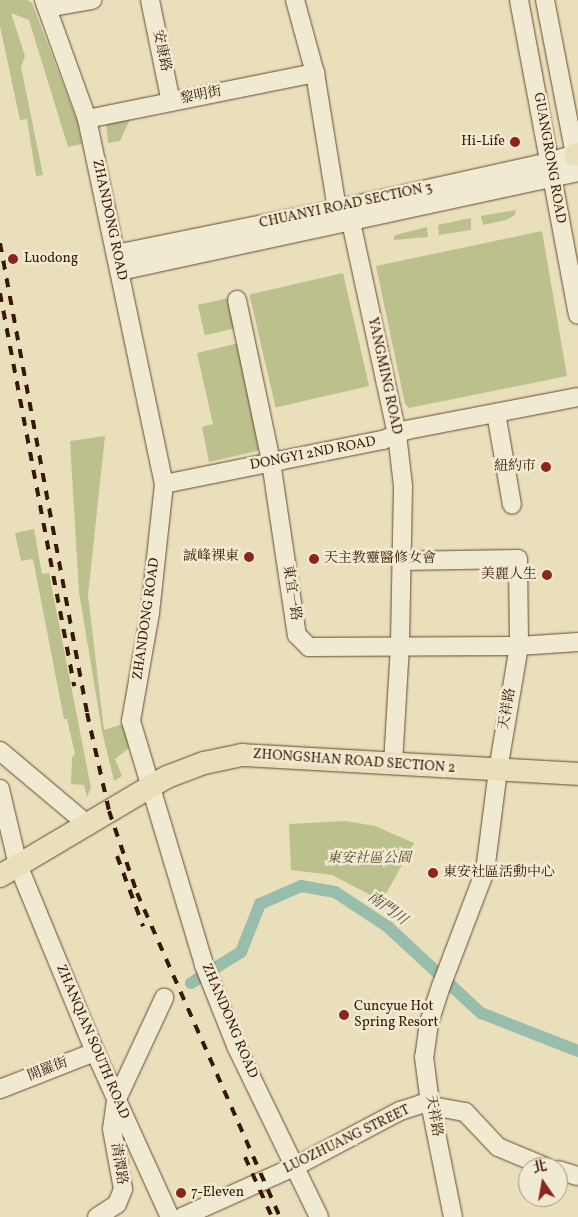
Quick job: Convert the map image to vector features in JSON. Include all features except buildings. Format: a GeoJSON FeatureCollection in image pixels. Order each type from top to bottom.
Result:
{"type":"FeatureCollection","features":[{"type":"Feature","properties":{"kind":"main road","name":"ZHONGSHAN ROAD SECTION 2"},"geometry":{"type":"LineString","coordinates":[[9,870],[149,788],[188,768],[242,755],[578,774]]}},
{"type":"Feature","properties":{"kind":"street"},"geometry":{"type":"LineString","coordinates":[[45,4],[92,0]]}},
{"type":"Feature","properties":{"kind":"street","name":"安康路"},"geometry":{"type":"LineString","coordinates":[[150,0],[172,102]]}},
{"type":"Feature","properties":{"kind":"street"},"geometry":{"type":"LineString","coordinates":[[295,0],[315,73],[337,209],[351,222]]}},
{"type":"Feature","properties":{"kind":"street","name":"GUANGRONG ROAD"},"geometry":{"type":"LineString","coordinates":[[519,0],[578,315]]}},
{"type":"Feature","properties":{"kind":"street","name":"GUANGRONG ROAD"},"geometry":{"type":"LineString","coordinates":[[545,0],[577,160]]}},
{"type":"Feature","properties":{"kind":"street","name":"ZHANDONG ROAD"},"geometry":{"type":"LineString","coordinates":[[45,4],[88,119],[164,484],[150,613],[131,721],[149,788],[204,965],[237,1048],[296,1166],[319,1217]]}},
{"type":"Feature","properties":{"kind":"street","name":"黎明街"},"geometry":{"type":"LineString","coordinates":[[88,119],[315,73]]}},
{"type":"Feature","properties":{"kind":"street","name":"CHUANYI ROAD SECTION 3"},"geometry":{"type":"LineString","coordinates":[[118,262],[351,222],[551,170],[577,160]]}},
{"type":"Feature","properties":{"kind":"street","name":"CHUANYI ROAD SECTION 3"},"geometry":{"type":"LineString","coordinates":[[118,262],[337,209],[551,170]]}},
{"type":"Feature","properties":{"kind":"street","name":"YANGMING ROAD"},"geometry":{"type":"LineString","coordinates":[[351,222],[397,434],[403,486],[400,646],[393,764]]}},
{"type":"Feature","properties":{"kind":"street","name":"東宜一路"},"geometry":{"type":"LineString","coordinates":[[237,300],[271,462],[298,635],[309,648],[519,646],[578,642]]}},
{"type":"Feature","properties":{"kind":"street","name":"DONGYI 2ND ROAD"},"geometry":{"type":"LineString","coordinates":[[164,484],[383,440],[397,434],[578,397]]}},
{"type":"Feature","properties":{"kind":"street"},"geometry":{"type":"LineString","coordinates":[[496,413],[512,505]]}},
{"type":"Feature","properties":{"kind":"street","name":"天祥路"},"geometry":{"type":"LineString","coordinates":[[401,561],[518,559],[519,646],[498,770],[485,871],[441,986],[429,1023],[424,1058],[430,1103],[453,1217]]}},
{"type":"Feature","properties":{"kind":"street"},"geometry":{"type":"LineString","coordinates":[[0,751],[86,824]]}},
{"type":"Feature","properties":{"kind":"street","name":"ZHANQIAN SOUTH ROAD"},"geometry":{"type":"LineString","coordinates":[[0,789],[9,870],[170,1217]]}},
{"type":"Feature","properties":{"kind":"street"},"geometry":{"type":"LineString","coordinates":[[116,1100],[164,998]]}},
{"type":"Feature","properties":{"kind":"street","name":"開羅街"},"geometry":{"type":"LineString","coordinates":[[0,1089],[95,1052]]}},
{"type":"Feature","properties":{"kind":"street","name":"清潭路"},"geometry":{"type":"LineString","coordinates":[[97,1217],[117,1204],[123,1188],[112,1129],[116,1100]]}},
{"type":"Feature","properties":{"kind":"street","name":"LUOZHUANG STREET"},"geometry":{"type":"LineString","coordinates":[[182,1217],[296,1166],[400,1111],[430,1103],[465,1112],[498,1147],[522,1157]]}},
{"type":"Feature","properties":{"kind":"green space"},"geometry":{"type":"Polygon","coordinates":[[[0,0],[27,0],[32,3],[77,121],[82,144],[68,147],[29,20],[11,13],[25,56],[21,67],[43,175],[36,176],[27,119],[20,120],[0,26],[0,0]]]}},
{"type":"Feature","properties":{"kind":"green space"},"geometry":{"type":"Polygon","coordinates":[[[131,117],[120,141],[108,143],[106,123],[131,117]]]}},
{"type":"Feature","properties":{"kind":"green space"},"geometry":{"type":"Polygon","coordinates":[[[516,210],[515,215],[506,220],[483,225],[481,216],[516,210]]]}},
{"type":"Feature","properties":{"kind":"green space"},"geometry":{"type":"Polygon","coordinates":[[[471,218],[471,230],[439,235],[438,225],[471,218]]]}},
{"type":"Feature","properties":{"kind":"green space"},"geometry":{"type":"Polygon","coordinates":[[[427,227],[428,237],[394,240],[394,236],[399,234],[427,227]]]}},
{"type":"Feature","properties":{"kind":"green space"},"geometry":{"type":"Polygon","coordinates":[[[542,231],[567,376],[409,408],[405,404],[376,266],[542,231]]]}},
{"type":"Feature","properties":{"kind":"green space"},"geometry":{"type":"Polygon","coordinates":[[[343,273],[369,386],[276,408],[249,295],[343,273]]]}},
{"type":"Feature","properties":{"kind":"green space"},"geometry":{"type":"Polygon","coordinates":[[[228,298],[235,328],[205,335],[198,305],[228,298]]]}},
{"type":"Feature","properties":{"kind":"green space"},"geometry":{"type":"Polygon","coordinates":[[[239,343],[261,447],[257,451],[209,462],[202,427],[213,424],[197,353],[239,343]]]}},
{"type":"Feature","properties":{"kind":"green space"},"geometry":{"type":"Polygon","coordinates":[[[105,436],[88,595],[104,730],[123,724],[130,747],[115,759],[122,776],[114,781],[102,731],[79,592],[70,441],[105,436]]]}},
{"type":"Feature","properties":{"kind":"green space"},"geometry":{"type":"Polygon","coordinates":[[[34,529],[42,574],[49,573],[91,788],[87,797],[84,785],[71,784],[72,758],[75,754],[67,719],[64,719],[33,559],[21,561],[15,533],[34,529]]]}},
{"type":"Feature","properties":{"kind":"green space","name":"東安社區公園"},"geometry":{"type":"Polygon","coordinates":[[[346,821],[375,826],[414,843],[382,901],[332,875],[291,870],[289,824],[346,821]]]}},
{"type":"Feature","properties":{"kind":"waterway","name":"南門川"},"geometry":{"type":"LineString","coordinates":[[191,983],[241,952],[260,904],[301,886],[335,892],[388,927],[481,1013],[578,1051]]}},
{"type":"Feature","properties":{"kind":"railway"},"geometry":{"type":"LineString","coordinates":[[0,243],[87,713],[109,811],[137,893],[280,1217]]}},
{"type":"Feature","properties":{"kind":"railway"},"geometry":{"type":"LineString","coordinates":[[0,293],[74,686]]}},
{"type":"Feature","properties":{"kind":"railway"},"geometry":{"type":"LineString","coordinates":[[117,856],[143,926]]}},
{"type":"Feature","properties":{"kind":"railway"},"geometry":{"type":"LineString","coordinates":[[245,1157],[272,1217]]}},
{"type":"Feature","properties":{"kind":"place","name":"Hi-Life"},"geometry":{"type":"Point","coordinates":[515,142]}},
{"type":"Feature","properties":{"kind":"place","name":"Luodong"},"geometry":{"type":"Point","coordinates":[13,259]}},
{"type":"Feature","properties":{"kind":"place","name":"紐約市"},"geometry":{"type":"Point","coordinates":[546,467]}},
{"type":"Feature","properties":{"kind":"place","name":"誠峰裸東"},"geometry":{"type":"Point","coordinates":[249,557]}},
{"type":"Feature","properties":{"kind":"place","name":"天主教靈醫修女會"},"geometry":{"type":"Point","coordinates":[314,559]}},
{"type":"Feature","properties":{"kind":"place","name":"美麗人生"},"geometry":{"type":"Point","coordinates":[547,575]}},
{"type":"Feature","properties":{"kind":"place","name":"東安社區活動中心"},"geometry":{"type":"Point","coordinates":[433,873]}},
{"type":"Feature","properties":{"kind":"place","name":"Cuncyue Hot Spring Resort"},"geometry":{"type":"Point","coordinates":[344,1015]}},
{"type":"Feature","properties":{"kind":"place","name":"7-Eleven"},"geometry":{"type":"Point","coordinates":[181,1193]}}]}
